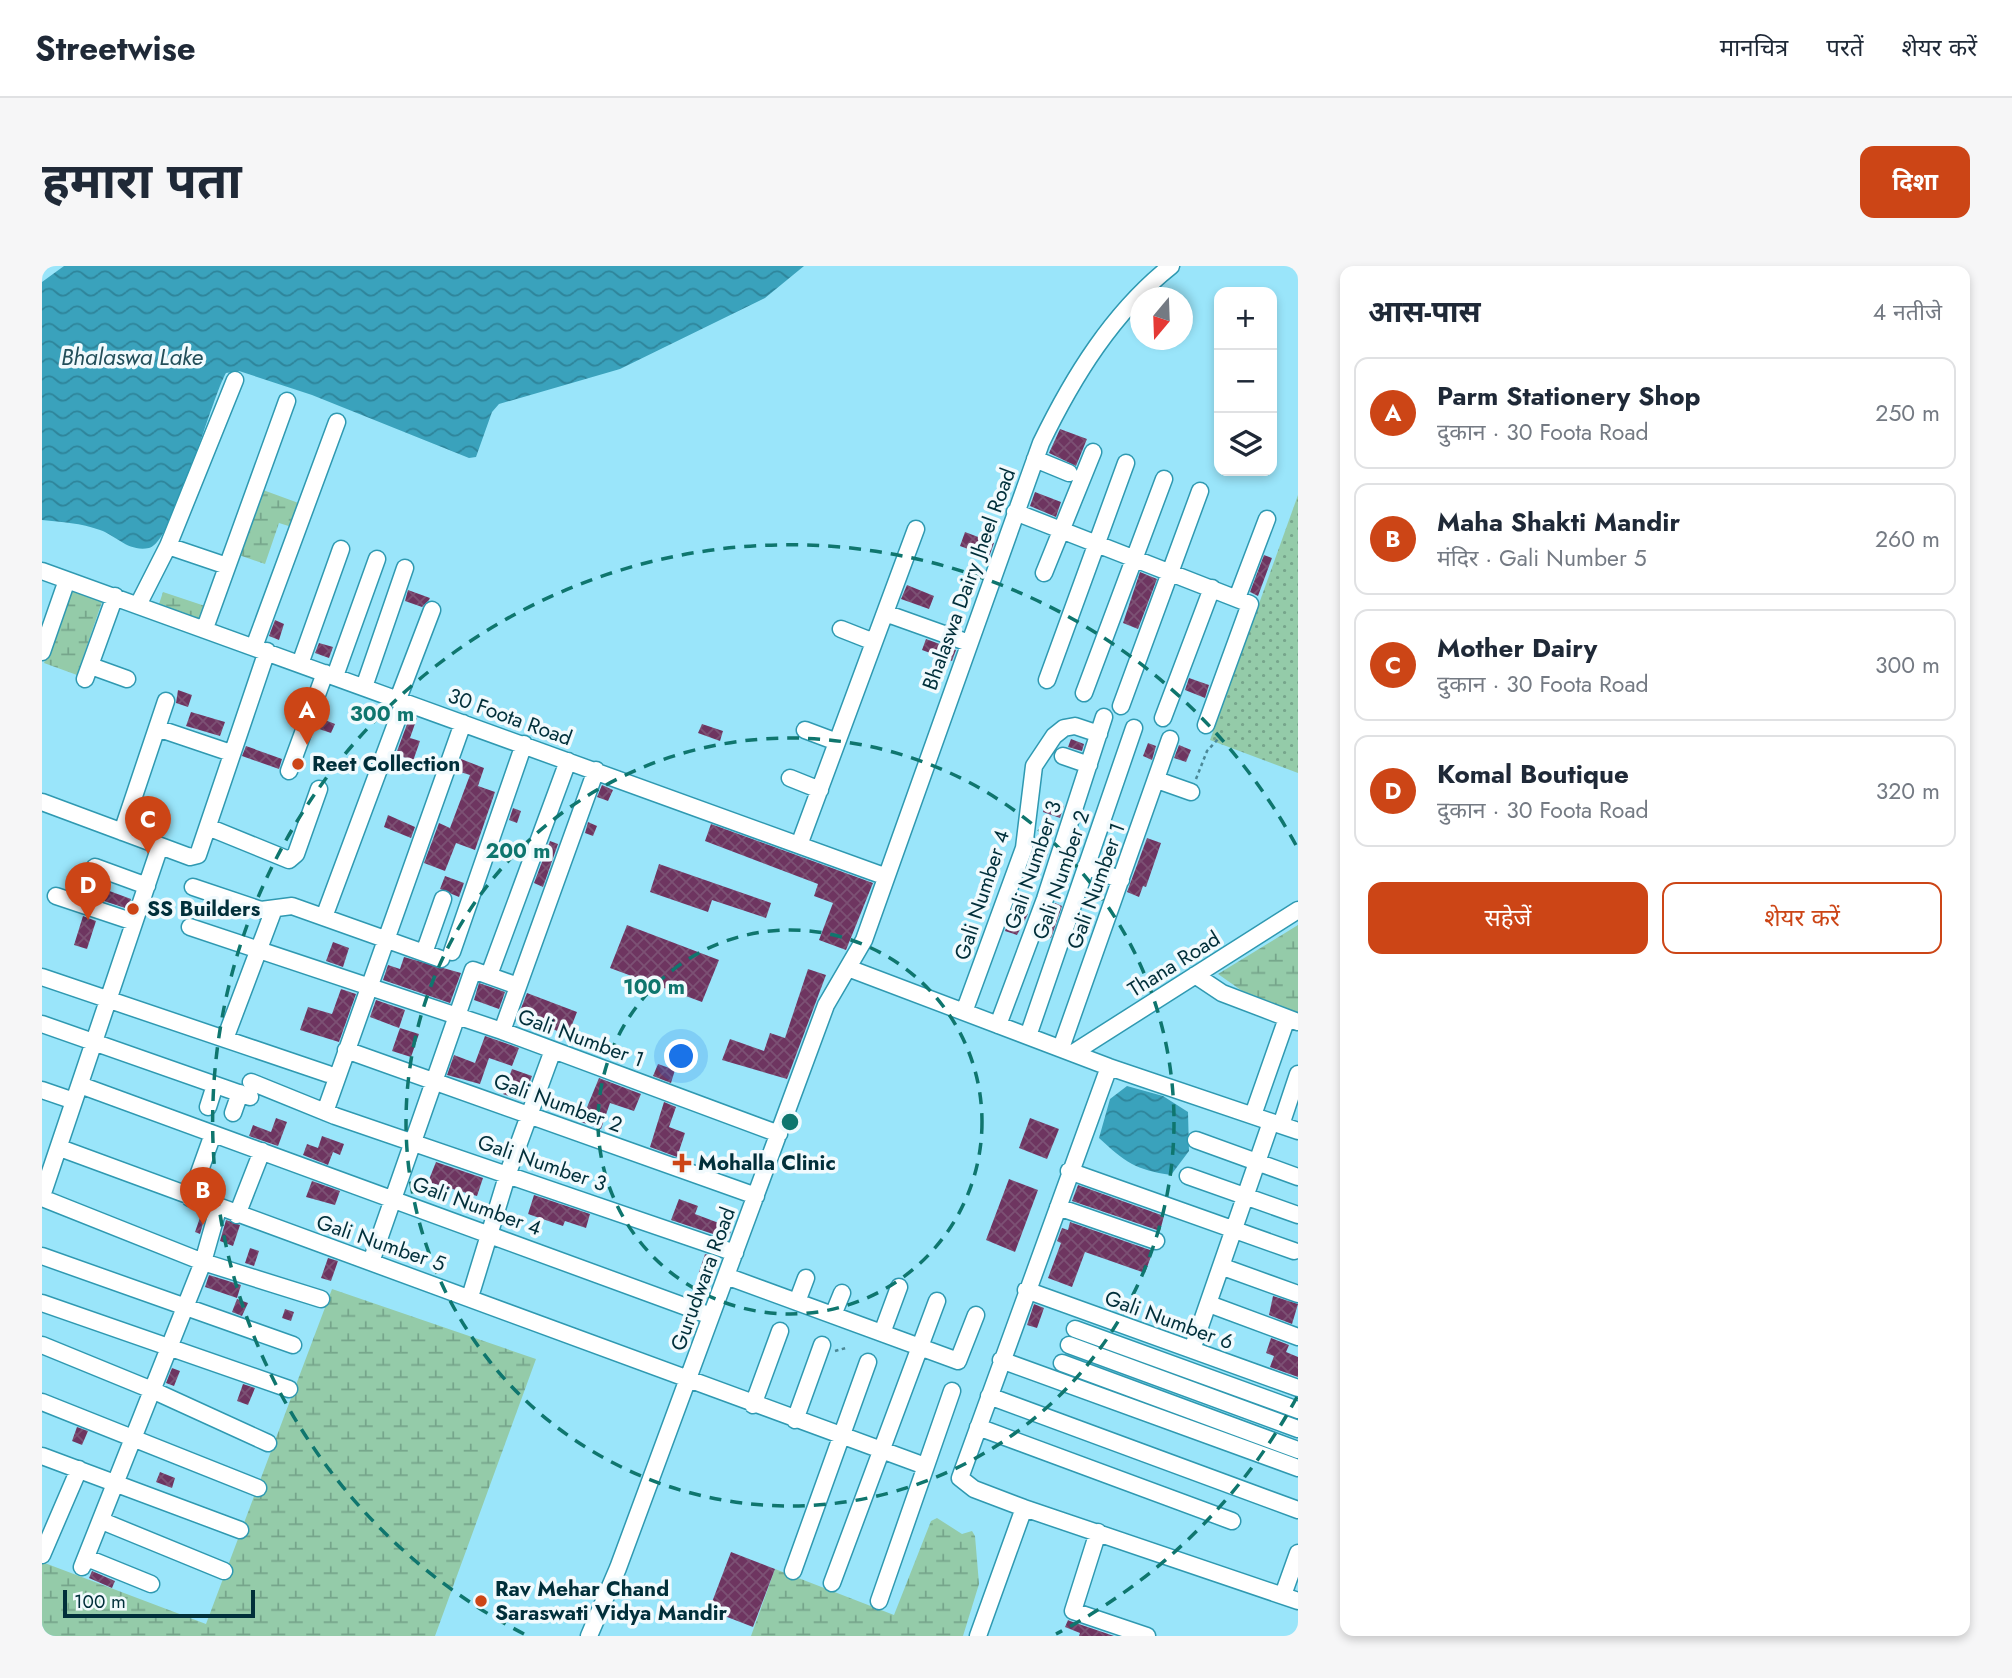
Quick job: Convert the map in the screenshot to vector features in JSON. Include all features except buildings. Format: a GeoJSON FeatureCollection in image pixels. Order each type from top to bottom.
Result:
{"type":"FeatureCollection","features":[{"type":"Feature","properties":{"kind":"street","name":"Bhalaswa Dairy Jheel Road"},"geometry":{"type":"LineString","coordinates":[[864,940],[884,876],[1015,512],[1061,401],[1117,318],[1171,266]]}},
{"type":"Feature","properties":{"kind":"street"},"geometry":{"type":"LineString","coordinates":[[138,605],[168,546],[235,380]]}},
{"type":"Feature","properties":{"kind":"street"},"geometry":{"type":"LineString","coordinates":[[205,628],[288,401]]}},
{"type":"Feature","properties":{"kind":"street"},"geometry":{"type":"LineString","coordinates":[[42,802],[190,857],[198,855],[231,753],[260,649],[337,422]]}},
{"type":"Feature","properties":{"kind":"street"},"geometry":{"type":"LineString","coordinates":[[1044,573],[1093,452]]}},
{"type":"Feature","properties":{"kind":"street"},"geometry":{"type":"LineString","coordinates":[[1035,459],[1069,473]]}},
{"type":"Feature","properties":{"kind":"street"},"geometry":{"type":"LineString","coordinates":[[1047,680],[1126,463]]}},
{"type":"Feature","properties":{"kind":"street"},"geometry":{"type":"LineString","coordinates":[[1084,693],[1164,479]]}},
{"type":"Feature","properties":{"kind":"street"},"geometry":{"type":"LineString","coordinates":[[1121,706],[1200,491]]}},
{"type":"Feature","properties":{"kind":"street"},"geometry":{"type":"LineString","coordinates":[[1015,512],[1250,604],[1206,725]]}},
{"type":"Feature","properties":{"kind":"street"},"geometry":{"type":"LineString","coordinates":[[1237,598],[1267,519]]}},
{"type":"Feature","properties":{"kind":"street"},"geometry":{"type":"LineString","coordinates":[[799,845],[885,612],[899,590],[916,529]]}},
{"type":"Feature","properties":{"kind":"street"},"geometry":{"type":"LineString","coordinates":[[168,546],[227,566]]}},
{"type":"Feature","properties":{"kind":"street"},"geometry":{"type":"LineString","coordinates":[[300,664],[341,549]]}},
{"type":"Feature","properties":{"kind":"street"},"geometry":{"type":"LineString","coordinates":[[289,771],[377,559]]}},
{"type":"Feature","properties":{"kind":"street"},"geometry":{"type":"LineString","coordinates":[[364,687],[405,568]]}},
{"type":"Feature","properties":{"kind":"street","name":"30 Foota Road"},"geometry":{"type":"LineString","coordinates":[[42,571],[884,876]]}},
{"type":"Feature","properties":{"kind":"street"},"geometry":{"type":"LineString","coordinates":[[42,652],[67,580]]}},
{"type":"Feature","properties":{"kind":"street"},"geometry":{"type":"LineString","coordinates":[[1163,718],[1212,588]]}},
{"type":"Feature","properties":{"kind":"street"},"geometry":{"type":"LineString","coordinates":[[115,596],[88,673],[127,679]]}},
{"type":"Feature","properties":{"kind":"street"},"geometry":{"type":"LineString","coordinates":[[324,917],[432,610]]}},
{"type":"Feature","properties":{"kind":"street"},"geometry":{"type":"LineString","coordinates":[[885,612],[969,643]]}},
{"type":"Feature","properties":{"kind":"street"},"geometry":{"type":"LineString","coordinates":[[841,629],[874,642]]}},
{"type":"Feature","properties":{"kind":"street"},"geometry":{"type":"LineString","coordinates":[[122,832],[166,701]]}},
{"type":"Feature","properties":{"kind":"street","name":"Gali Number 3"},"geometry":{"type":"LineString","coordinates":[[998,1025],[1060,854],[1104,717]]}},
{"type":"Feature","properties":{"kind":"street"},"geometry":{"type":"LineString","coordinates":[[330,1114],[346,1050],[368,985],[463,723]]}},
{"type":"Feature","properties":{"kind":"street","name":"Gali Number 4"},"geometry":{"type":"LineString","coordinates":[[964,1012],[1024,848],[1034,766],[1054,736],[1064,728],[1074,726],[1099,734]]}},
{"type":"Feature","properties":{"kind":"street"},"geometry":{"type":"LineString","coordinates":[[158,728],[231,753]]}},
{"type":"Feature","properties":{"kind":"street","name":"Gali Number 2"},"geometry":{"type":"LineString","coordinates":[[1028,1036],[1134,728]]}},
{"type":"Feature","properties":{"kind":"street"},"geometry":{"type":"LineString","coordinates":[[805,730],[837,741]]}},
{"type":"Feature","properties":{"kind":"street","name":"Gali Number 1"},"geometry":{"type":"LineString","coordinates":[[1067,1050],[1121,880],[1170,739]]}},
{"type":"Feature","properties":{"kind":"street"},"geometry":{"type":"LineString","coordinates":[[193,887],[261,910],[285,905],[424,953],[447,955],[524,744]]}},
{"type":"Feature","properties":{"kind":"street"},"geometry":{"type":"LineString","coordinates":[[1063,756],[1089,765]]}},
{"type":"Feature","properties":{"kind":"street"},"geometry":{"type":"LineString","coordinates":[[489,975],[568,761]]}},
{"type":"Feature","properties":{"kind":"street"},"geometry":{"type":"LineString","coordinates":[[502,1031],[596,770]]}},
{"type":"Feature","properties":{"kind":"street"},"geometry":{"type":"LineString","coordinates":[[790,778],[820,790]]}},
{"type":"Feature","properties":{"kind":"street"},"geometry":{"type":"LineString","coordinates":[[1157,780],[1191,792]]}},
{"type":"Feature","properties":{"kind":"street"},"geometry":{"type":"LineString","coordinates":[[208,827],[289,860],[296,855],[319,789]]}},
{"type":"Feature","properties":{"kind":"street"},"geometry":{"type":"LineString","coordinates":[[160,846],[42,1197],[203,1262],[321,1299]]}},
{"type":"Feature","properties":{"kind":"street"},"geometry":{"type":"LineString","coordinates":[[1060,854],[1121,880]]}},
{"type":"Feature","properties":{"kind":"street"},"geometry":{"type":"LineString","coordinates":[[95,867],[147,886]]}},
{"type":"Feature","properties":{"kind":"street"},"geometry":{"type":"LineString","coordinates":[[56,895],[135,922]]}},
{"type":"Feature","properties":{"kind":"street"},"geometry":{"type":"LineString","coordinates":[[424,953],[443,899]]}},
{"type":"Feature","properties":{"kind":"street"},"geometry":{"type":"LineString","coordinates":[[225,1039],[274,909]]}},
{"type":"Feature","properties":{"kind":"street","name":"Thana Road"},"geometry":{"type":"LineString","coordinates":[[1067,1050],[1195,975],[1298,910]]}},
{"type":"Feature","properties":{"kind":"street","name":"Gali Number 1"},"geometry":{"type":"LineString","coordinates":[[190,927],[502,1031],[779,1134]]}},
{"type":"Feature","properties":{"kind":"street","name":"Gurudwara Road"},"geometry":{"type":"LineString","coordinates":[[589,1636],[712,1316],[826,1005],[864,940]]}},
{"type":"Feature","properties":{"kind":"street"},"geometry":{"type":"LineString","coordinates":[[848,968],[1109,1067],[1298,1131]]}},
{"type":"Feature","properties":{"kind":"street"},"geometry":{"type":"LineString","coordinates":[[371,1262],[473,970],[518,986]]}},
{"type":"Feature","properties":{"kind":"street"},"geometry":{"type":"LineString","coordinates":[[1195,975],[1222,993],[1292,1020],[1253,1115]]}},
{"type":"Feature","properties":{"kind":"street"},"geometry":{"type":"LineString","coordinates":[[42,977],[328,1074]]}},
{"type":"Feature","properties":{"kind":"street"},"geometry":{"type":"LineString","coordinates":[[42,1024],[215,1085],[247,1091],[233,1113]]}},
{"type":"Feature","properties":{"kind":"street","name":"Gali Number 2"},"geometry":{"type":"LineString","coordinates":[[346,1050],[756,1196]]}},
{"type":"Feature","properties":{"kind":"street"},"geometry":{"type":"LineString","coordinates":[[470,1297],[508,1173],[553,1050]]}},
{"type":"Feature","properties":{"kind":"street"},"geometry":{"type":"LineString","coordinates":[[1109,1067],[1069,1171],[960,1478],[974,1489],[1024,1508],[1291,1598],[1298,1553]]}},
{"type":"Feature","properties":{"kind":"street"},"geometry":{"type":"LineString","coordinates":[[1194,1344],[1258,1162],[1298,1074]]}},
{"type":"Feature","properties":{"kind":"street","name":"Gali Number 4"},"geometry":{"type":"LineString","coordinates":[[80,1085],[712,1316]]}},
{"type":"Feature","properties":{"kind":"street"},"geometry":{"type":"LineString","coordinates":[[208,1107],[215,1085]]}},
{"type":"Feature","properties":{"kind":"street"},"geometry":{"type":"LineString","coordinates":[[42,1090],[74,1101]]}},
{"type":"Feature","properties":{"kind":"street","name":"Gali Number 3"},"geometry":{"type":"LineString","coordinates":[[247,1091],[330,1114],[508,1173],[735,1253]]}},
{"type":"Feature","properties":{"kind":"street"},"geometry":{"type":"LineString","coordinates":[[190,1198],[220,1136]]}},
{"type":"Feature","properties":{"kind":"street"},"geometry":{"type":"LineString","coordinates":[[1196,1140],[1298,1177]]}},
{"type":"Feature","properties":{"kind":"street","name":"Gali Number 5"},"geometry":{"type":"LineString","coordinates":[[60,1148],[218,1209],[470,1297],[687,1381],[925,1466]]}},
{"type":"Feature","properties":{"kind":"street"},"geometry":{"type":"LineString","coordinates":[[237,1215],[262,1151]]}},
{"type":"Feature","properties":{"kind":"street"},"geometry":{"type":"LineString","coordinates":[[1069,1171],[1296,1251]]}},
{"type":"Feature","properties":{"kind":"street"},"geometry":{"type":"LineString","coordinates":[[1188,1176],[1298,1215]]}},
{"type":"Feature","properties":{"kind":"street"},"geometry":{"type":"LineString","coordinates":[[1058,1207],[1156,1241]]}},
{"type":"Feature","properties":{"kind":"street"},"geometry":{"type":"LineString","coordinates":[[151,1584],[85,1562],[203,1262],[218,1209]]}},
{"type":"Feature","properties":{"kind":"street"},"geometry":{"type":"LineString","coordinates":[[42,1256],[293,1345]]}},
{"type":"Feature","properties":{"kind":"street"},"geometry":{"type":"LineString","coordinates":[[1223,1267],[1298,1294]]}},
{"type":"Feature","properties":{"kind":"street"},"geometry":{"type":"LineString","coordinates":[[726,1276],[958,1361],[976,1315]]}},
{"type":"Feature","properties":{"kind":"street"},"geometry":{"type":"LineString","coordinates":[[797,1302],[806,1278]]}},
{"type":"Feature","properties":{"kind":"street"},"geometry":{"type":"LineString","coordinates":[[882,1333],[899,1287]]}},
{"type":"Feature","properties":{"kind":"street","name":"Gali Number 6"},"geometry":{"type":"LineString","coordinates":[[1026,1290],[1298,1388]]}},
{"type":"Feature","properties":{"kind":"street"},"geometry":{"type":"LineString","coordinates":[[833,1315],[842,1293]]}},
{"type":"Feature","properties":{"kind":"street"},"geometry":{"type":"LineString","coordinates":[[832,1583],[884,1451],[937,1301]]}},
{"type":"Feature","properties":{"kind":"street"},"geometry":{"type":"LineString","coordinates":[[42,1303],[289,1389]]}},
{"type":"Feature","properties":{"kind":"street"},"geometry":{"type":"LineString","coordinates":[[1209,1304],[1298,1337]]}},
{"type":"Feature","properties":{"kind":"street"},"geometry":{"type":"LineString","coordinates":[[1056,1380],[1082,1310]]}},
{"type":"Feature","properties":{"kind":"street"},"geometry":{"type":"LineString","coordinates":[[1075,1329],[1298,1410]]}},
{"type":"Feature","properties":{"kind":"street"},"geometry":{"type":"LineString","coordinates":[[1111,1400],[1136,1330]]}},
{"type":"Feature","properties":{"kind":"street"},"geometry":{"type":"LineString","coordinates":[[753,1405],[780,1331]]}},
{"type":"Feature","properties":{"kind":"street"},"geometry":{"type":"LineString","coordinates":[[42,1345],[152,1390],[268,1443]]}},
{"type":"Feature","properties":{"kind":"street"},"geometry":{"type":"LineString","coordinates":[[795,1420],[822,1345]]}},
{"type":"Feature","properties":{"kind":"street"},"geometry":{"type":"LineString","coordinates":[[1069,1345],[1298,1430]]}},
{"type":"Feature","properties":{"kind":"street"},"geometry":{"type":"LineString","coordinates":[[1001,1360],[1298,1468]]}},
{"type":"Feature","properties":{"kind":"street"},"geometry":{"type":"LineString","coordinates":[[793,1571],[868,1362]]}},
{"type":"Feature","properties":{"kind":"street"},"geometry":{"type":"LineString","coordinates":[[1062,1363],[1298,1450]]}},
{"type":"Feature","properties":{"kind":"street"},"geometry":{"type":"LineString","coordinates":[[1212,1437],[1238,1367]]}},
{"type":"Feature","properties":{"kind":"street"},"geometry":{"type":"LineString","coordinates":[[878,1601],[952,1391]]}},
{"type":"Feature","properties":{"kind":"street"},"geometry":{"type":"LineString","coordinates":[[989,1396],[1298,1510]]}},
{"type":"Feature","properties":{"kind":"street"},"geometry":{"type":"LineString","coordinates":[[42,1402],[258,1488]]}},
{"type":"Feature","properties":{"kind":"street"},"geometry":{"type":"LineString","coordinates":[[978,1427],[1232,1521]]}},
{"type":"Feature","properties":{"kind":"street"},"geometry":{"type":"LineString","coordinates":[[42,1456],[240,1530]]}},
{"type":"Feature","properties":{"kind":"street"},"geometry":{"type":"LineString","coordinates":[[42,1555],[79,1469]]}},
{"type":"Feature","properties":{"kind":"street"},"geometry":{"type":"LineString","coordinates":[[978,1636],[1024,1508]]}},
{"type":"Feature","properties":{"kind":"street"},"geometry":{"type":"LineString","coordinates":[[102,1521],[223,1570]]}},
{"type":"Feature","properties":{"kind":"street"},"geometry":{"type":"LineString","coordinates":[[1098,1532],[1073,1611],[1147,1636]]}},
{"type":"Feature","properties":{"kind":"path"},"geometry":{"type":"LineString","coordinates":[[1191,792],[1207,751],[1220,737]]}},
{"type":"Feature","properties":{"kind":"green space"},"geometry":{"type":"Polygon","coordinates":[[[263,490],[304,505],[295,528],[279,523],[265,564],[239,555],[263,490]]]}},
{"type":"Feature","properties":{"kind":"green space"},"geometry":{"type":"Polygon","coordinates":[[[1298,495],[1298,773],[1210,740],[1298,495]]]}},
{"type":"Feature","properties":{"kind":"green space"},"geometry":{"type":"Polygon","coordinates":[[[70,587],[103,599],[77,675],[44,663],[70,587]]]}},
{"type":"Feature","properties":{"kind":"green space"},"geometry":{"type":"Polygon","coordinates":[[[163,592],[208,607],[203,620],[159,604],[163,592]]]}},
{"type":"Feature","properties":{"kind":"green space"},"geometry":{"type":"Polygon","coordinates":[[[1298,925],[1298,1013],[1255,1000],[1218,974],[1298,925]]]}},
{"type":"Feature","properties":{"kind":"green space"},"geometry":{"type":"Polygon","coordinates":[[[332,1289],[536,1359],[435,1636],[42,1636],[42,1562],[206,1624],[332,1289]]]}},
{"type":"Feature","properties":{"kind":"green space"},"geometry":{"type":"Polygon","coordinates":[[[937,1518],[962,1534],[972,1531],[975,1536],[979,1584],[963,1636],[751,1636],[775,1569],[894,1615],[931,1521],[937,1518]]]}},
{"type":"Feature","properties":{"kind":"water","name":"Bhalaswa Lake"},"geometry":{"type":"Polygon","coordinates":[[[64,266],[804,266],[765,298],[620,369],[499,404],[492,412],[476,457],[469,458],[312,395],[239,371],[226,373],[169,522],[159,540],[149,548],[142,549],[129,546],[93,528],[42,520],[42,282],[64,266]]]}},
{"type":"Feature","properties":{"kind":"water"},"geometry":{"type":"Polygon","coordinates":[[[1127,1086],[1163,1096],[1188,1112],[1189,1151],[1171,1175],[1132,1164],[1099,1138],[1110,1099],[1127,1086]]]}},
{"type":"Feature","properties":{"kind":"place","name":"Parm Stationery Shop"},"geometry":{"type":"Point","coordinates":[307,745]}},
{"type":"Feature","properties":{"kind":"place","name":"Reet Collection"},"geometry":{"type":"Point","coordinates":[298,764]}},
{"type":"Feature","properties":{"kind":"place","name":"Mother Dairy"},"geometry":{"type":"Point","coordinates":[148,854]}},
{"type":"Feature","properties":{"kind":"place","name":"SS Builders"},"geometry":{"type":"Point","coordinates":[133,909]}},
{"type":"Feature","properties":{"kind":"place","name":"Komal Boutique"},"geometry":{"type":"Point","coordinates":[88,920]}},
{"type":"Feature","properties":{"kind":"place","name":"Mohalla Clinic"},"geometry":{"type":"Point","coordinates":[682,1163]}},
{"type":"Feature","properties":{"kind":"place","name":"Maha Shakti Mandir"},"geometry":{"type":"Point","coordinates":[203,1225]}},
{"type":"Feature","properties":{"kind":"place","name":"Rav Mehar Chand Saraswati Vidya Mandir"},"geometry":{"type":"Point","coordinates":[481,1601]}}]}
